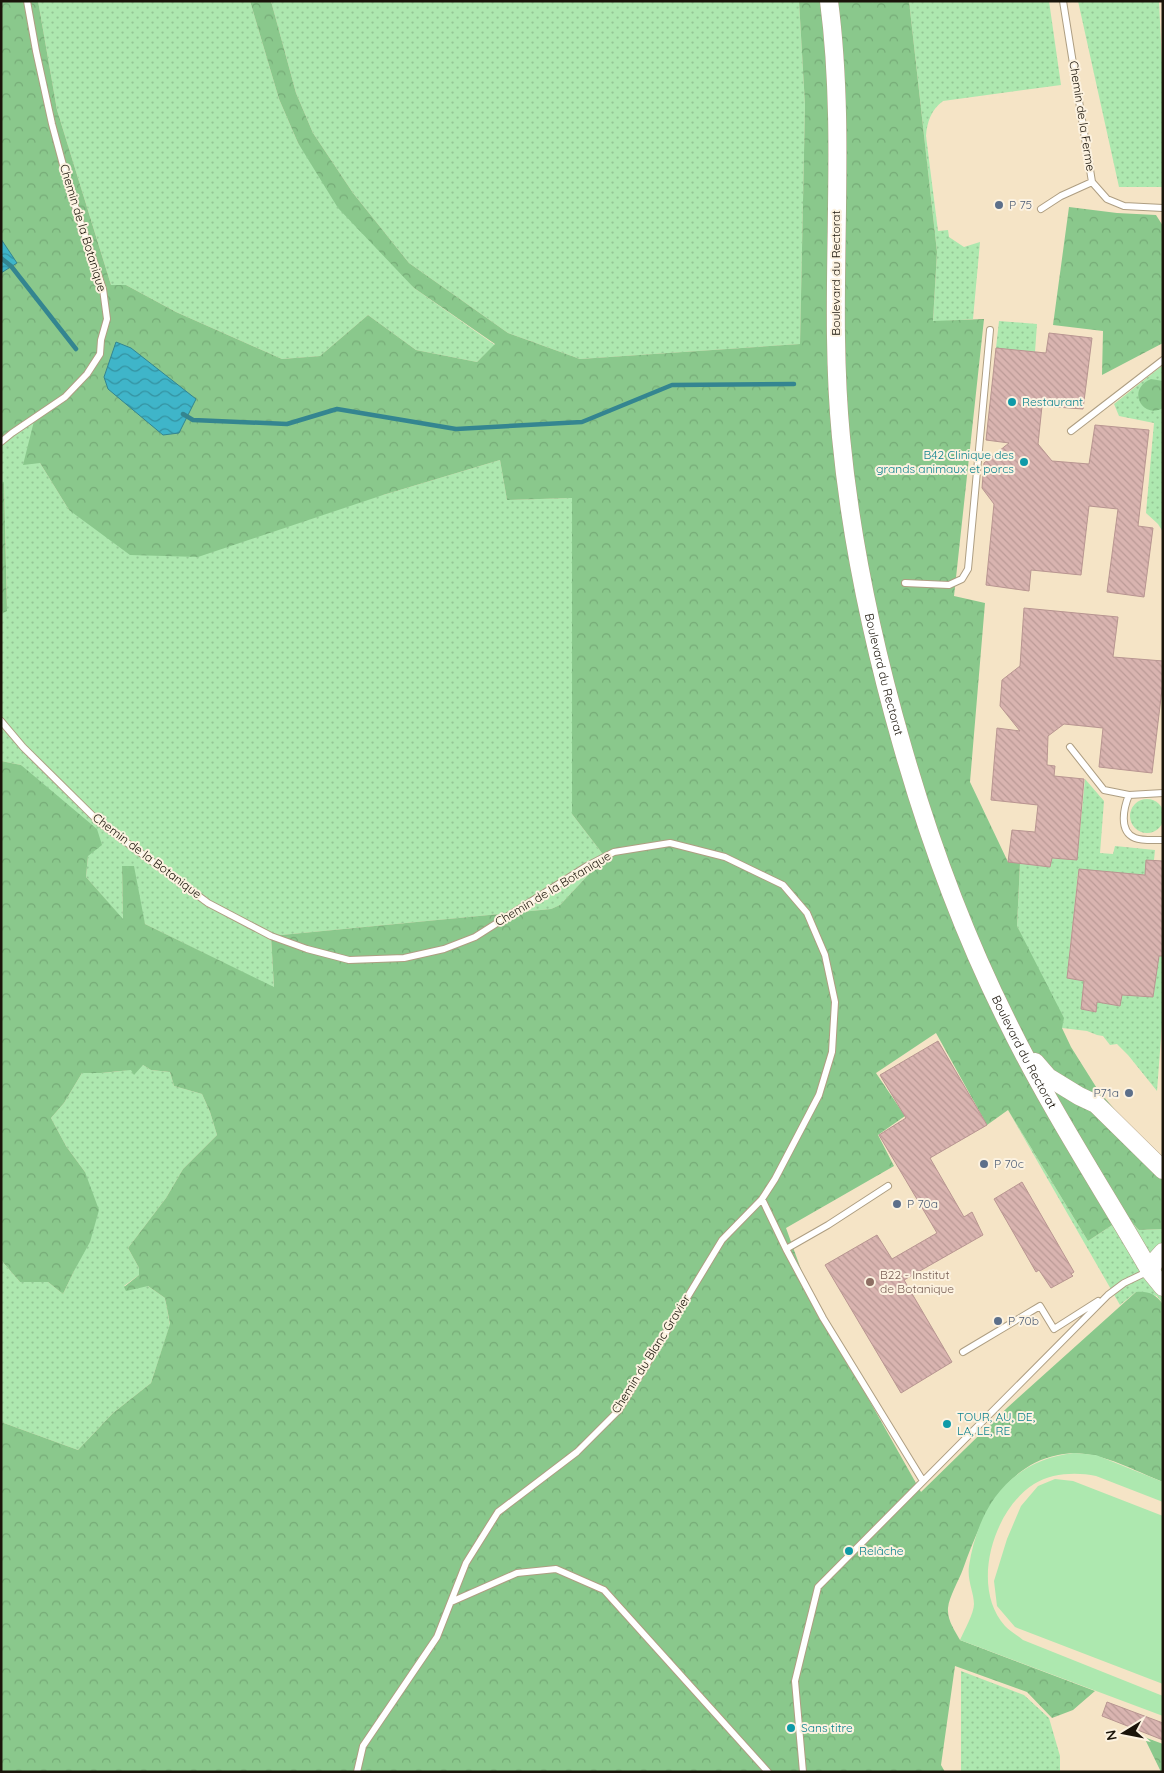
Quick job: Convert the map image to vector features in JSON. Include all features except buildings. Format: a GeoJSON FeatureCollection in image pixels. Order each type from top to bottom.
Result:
{"type":"FeatureCollection","features":[{"type":"Feature","properties":{"kind":"main road","name":"Boulevard du Rectorat"},"geometry":{"type":"LineString","coordinates":[[829,1],[834,46],[837,108],[834,307],[841,436],[856,548],[877,653],[889,700],[924,820],[962,920],[1007,1021],[1051,1104],[1157,1271],[1163,1287]]}},
{"type":"Feature","properties":{"kind":"main road"},"geometry":{"type":"LineString","coordinates":[[1007,1021],[1041,1070],[1048,1077],[1096,1104],[1163,1170]]}},
{"type":"Feature","properties":{"kind":"main road"},"geometry":{"type":"LineString","coordinates":[[1157,1271],[1154,1261],[1163,1252]]}},
{"type":"Feature","properties":{"kind":"lane","name":"Chemin de la Botanique"},"geometry":{"type":"LineString","coordinates":[[1,442],[65,398],[88,374],[100,354],[106,319],[103,289],[70,190],[52,124],[27,1]]}},
{"type":"Feature","properties":{"kind":"lane","name":"Chemin de la Ferme"},"geometry":{"type":"LineString","coordinates":[[1063,1],[1092,182],[1108,199],[1124,206],[1163,208]]}},
{"type":"Feature","properties":{"kind":"lane"},"geometry":{"type":"LineString","coordinates":[[1041,209],[1061,196],[1092,182]]}},
{"type":"Feature","properties":{"kind":"lane"},"geometry":{"type":"LineString","coordinates":[[905,583],[949,584],[962,580],[968,569],[990,330]]}},
{"type":"Feature","properties":{"kind":"lane"},"geometry":{"type":"LineString","coordinates":[[1071,431],[1163,360]]}},
{"type":"Feature","properties":{"kind":"lane","name":"Chemin de la Botanique"},"geometry":{"type":"LineString","coordinates":[[1,722],[23,747],[100,822],[208,903],[271,936],[307,949],[349,960],[404,958],[444,949],[475,937],[587,866],[614,852],[670,843],[725,857],[783,886],[807,913],[825,955],[834,1002],[832,1052],[819,1095],[775,1179],[762,1199]]}},
{"type":"Feature","properties":{"kind":"lane"},"geometry":{"type":"LineString","coordinates":[[1070,747],[1104,790],[1129,795],[1163,793]]}},
{"type":"Feature","properties":{"kind":"lane"},"geometry":{"type":"LineString","coordinates":[[1129,795],[1124,806],[1123,818],[1126,831],[1134,838],[1163,840]]}},
{"type":"Feature","properties":{"kind":"lane"},"geometry":{"type":"LineString","coordinates":[[786,1249],[828,1225],[888,1186]]}},
{"type":"Feature","properties":{"kind":"lane"},"geometry":{"type":"LineString","coordinates":[[762,1199],[822,1318],[922,1481]]}},
{"type":"Feature","properties":{"kind":"lane","name":"Chemin du Blanc Gravier"},"geometry":{"type":"LineString","coordinates":[[357,1772],[363,1746],[437,1637],[466,1563],[498,1512],[576,1452],[619,1410],[722,1240],[762,1199]]}},
{"type":"Feature","properties":{"kind":"lane"},"geometry":{"type":"LineString","coordinates":[[963,1352],[1040,1306],[1054,1329],[1124,1283],[1157,1271]]}},
{"type":"Feature","properties":{"kind":"lane"},"geometry":{"type":"LineString","coordinates":[[803,1772],[795,1681],[818,1588],[1108,1295]]}},
{"type":"Feature","properties":{"kind":"lane"},"geometry":{"type":"LineString","coordinates":[[451,1602],[517,1573],[556,1569],[604,1590],[768,1772]]}},
{"type":"Feature","properties":{"kind":"green space"},"geometry":{"type":"Polygon","coordinates":[[[1,1],[38,1],[57,110],[111,285],[126,285],[176,312],[282,359],[320,356],[368,315],[416,350],[477,362],[495,344],[414,288],[338,208],[298,143],[279,99],[250,1],[271,1],[296,93],[313,133],[353,193],[409,263],[508,333],[580,359],[800,344],[805,105],[799,1],[909,1],[937,252],[933,321],[984,319],[954,596],[985,603],[970,782],[1008,862],[1020,863],[1017,926],[1064,1018],[1062,1028],[1071,1047],[1098,1090],[1163,1166],[1163,1229],[1139,1230],[1126,1216],[1088,1241],[1008,1110],[987,1125],[936,1033],[876,1073],[905,1116],[878,1135],[894,1166],[786,1228],[811,1297],[921,1492],[1008,1407],[1136,1292],[1151,1294],[1163,1304],[1163,1482],[1112,1461],[1085,1454],[1071,1453],[1039,1461],[1022,1471],[996,1498],[977,1533],[948,1608],[950,1621],[960,1640],[1095,1691],[1073,1710],[1052,1718],[1027,1692],[955,1666],[941,1765],[945,1772],[1,1772],[1,1422],[78,1450],[113,1413],[151,1383],[170,1324],[165,1298],[148,1286],[126,1291],[124,1287],[139,1275],[139,1268],[128,1248],[166,1198],[183,1169],[217,1135],[202,1094],[174,1086],[170,1072],[151,1070],[143,1065],[134,1075],[131,1070],[82,1073],[64,1103],[51,1118],[66,1146],[85,1172],[99,1210],[90,1242],[63,1294],[48,1282],[20,1282],[1,1260],[1,761],[21,765],[97,829],[102,845],[88,856],[86,877],[123,919],[122,866],[134,866],[145,924],[274,987],[271,936],[551,909],[560,905],[605,857],[572,814],[572,498],[507,500],[500,460],[383,495],[198,557],[130,555],[69,510],[40,463],[23,465],[35,417],[1,442],[1,1]]]}},
{"type":"Feature","properties":{"kind":"green space"},"geometry":{"type":"Polygon","coordinates":[[[38,1],[250,1],[279,99],[298,143],[414,288],[495,345],[477,362],[416,350],[368,315],[320,356],[282,359],[176,312],[126,285],[111,285],[57,110],[38,1]]]}},
{"type":"Feature","properties":{"kind":"green space"},"geometry":{"type":"Polygon","coordinates":[[[271,1],[799,1],[805,105],[800,344],[580,359],[508,333],[409,263],[353,193],[313,133],[296,93],[271,1]]]}},
{"type":"Feature","properties":{"kind":"green space"},"geometry":{"type":"Polygon","coordinates":[[[909,1],[1049,1],[1061,85],[943,101],[933,112],[927,126],[926,136],[938,231],[948,230],[949,237],[964,247],[980,242],[973,319],[933,322],[937,252],[909,1]]]}},
{"type":"Feature","properties":{"kind":"green space"},"geometry":{"type":"Polygon","coordinates":[[[1078,1],[1159,1],[1163,85],[1163,187],[1119,187],[1078,1]]]}},
{"type":"Feature","properties":{"kind":"green space"},"geometry":{"type":"Polygon","coordinates":[[[1069,207],[1117,213],[1156,215],[1163,226],[1163,343],[1102,375],[1103,331],[1053,325],[1069,207]]]}},
{"type":"Feature","properties":{"kind":"green space"},"geometry":{"type":"Polygon","coordinates":[[[999,321],[1037,324],[1035,352],[996,348],[999,321]]]}},
{"type":"Feature","properties":{"kind":"green space"},"geometry":{"type":"Polygon","coordinates":[[[1163,365],[1163,532],[1158,524],[1146,513],[1154,423],[1119,416],[1114,404],[1163,365]]]}},
{"type":"Feature","properties":{"kind":"green space"},"geometry":{"type":"Polygon","coordinates":[[[1151,379],[1163,381],[1163,408],[1155,411],[1143,407],[1138,396],[1139,389],[1151,379]]]}},
{"type":"Feature","properties":{"kind":"green space"},"geometry":{"type":"Polygon","coordinates":[[[36,416],[40,463],[69,510],[383,495],[500,460],[507,500],[572,498],[572,814],[605,857],[560,905],[551,909],[271,936],[274,988],[145,924],[122,866],[123,920],[86,877],[88,856],[21,765],[1,761],[1,614],[7,610],[4,482],[1,482],[1,442],[36,416]]]}},
{"type":"Feature","properties":{"kind":"green space"},"geometry":{"type":"Polygon","coordinates":[[[1,482],[4,482],[7,611],[1,614],[1,482]]]}},
{"type":"Feature","properties":{"kind":"green space"},"geometry":{"type":"Polygon","coordinates":[[[1085,779],[1104,801],[1100,853],[1113,854],[1115,846],[1155,850],[1154,860],[1146,862],[1149,875],[1093,871],[1092,874],[1078,873],[1067,978],[1084,981],[1081,1009],[1095,1012],[1097,1002],[1120,1005],[1123,989],[1137,996],[1153,997],[1159,956],[1163,956],[1163,1011],[1157,1091],[1117,1044],[1110,1045],[1103,1036],[1087,1031],[1062,1028],[1017,926],[1020,863],[1050,867],[1052,858],[1077,860],[1085,779]]]}},
{"type":"Feature","properties":{"kind":"green space"},"geometry":{"type":"Polygon","coordinates":[[[1147,799],[1154,800],[1159,804],[1163,809],[1163,823],[1159,828],[1154,832],[1147,833],[1140,832],[1135,828],[1131,823],[1130,816],[1131,809],[1135,804],[1140,800],[1147,799]]]}},
{"type":"Feature","properties":{"kind":"green space"},"geometry":{"type":"Polygon","coordinates":[[[143,1065],[151,1070],[170,1072],[174,1086],[202,1094],[217,1135],[183,1169],[166,1198],[128,1248],[139,1268],[139,1275],[124,1286],[148,1286],[165,1298],[170,1325],[151,1383],[113,1413],[78,1450],[1,1422],[1,1260],[20,1282],[48,1282],[63,1294],[74,1271],[85,1172],[66,1146],[51,1118],[64,1103],[82,1073],[106,1073],[143,1065]]]}},
{"type":"Feature","properties":{"kind":"green space"},"geometry":{"type":"Polygon","coordinates":[[[1008,1110],[1088,1241],[1126,1216],[1139,1230],[1163,1229],[1163,1304],[1157,1296],[1136,1292],[1120,1305],[1008,1110]]]}},
{"type":"Feature","properties":{"kind":"green space"},"geometry":{"type":"Polygon","coordinates":[[[1074,1453],[1096,1455],[1163,1482],[1163,1502],[1096,1476],[1072,1474],[1056,1476],[1034,1484],[1020,1496],[1007,1512],[991,1550],[988,1571],[989,1591],[995,1610],[1005,1626],[1023,1640],[1163,1696],[1163,1716],[960,1640],[974,1608],[969,1566],[980,1524],[990,1506],[1001,1490],[1015,1476],[1032,1465],[1052,1457],[1074,1453]]]}},
{"type":"Feature","properties":{"kind":"green space"},"geometry":{"type":"Polygon","coordinates":[[[1055,1479],[1073,1481],[1163,1516],[1163,1684],[1015,1627],[997,1606],[994,1581],[1007,1539],[1021,1506],[1038,1486],[1055,1479]]]}},
{"type":"Feature","properties":{"kind":"green space"},"geometry":{"type":"Polygon","coordinates":[[[961,1671],[1024,1695],[1049,1718],[1060,1756],[1060,1772],[961,1772],[961,1671]]]}},
{"type":"Feature","properties":{"kind":"green space"},"geometry":{"type":"Polygon","coordinates":[[[1144,1737],[1163,1744],[1163,1772],[1161,1772],[1144,1737]]]}},
{"type":"Feature","properties":{"kind":"water"},"geometry":{"type":"Polygon","coordinates":[[[1,239],[17,263],[1,273],[1,239]]]}},
{"type":"Feature","properties":{"kind":"water"},"geometry":{"type":"Polygon","coordinates":[[[116,342],[131,348],[196,399],[179,433],[163,435],[108,389],[104,377],[116,342]]]}},
{"type":"Feature","properties":{"kind":"waterway"},"geometry":{"type":"LineString","coordinates":[[1,258],[11,266],[76,349]]}},
{"type":"Feature","properties":{"kind":"waterway"},"geometry":{"type":"LineString","coordinates":[[183,414],[193,420],[287,424],[337,409],[456,429],[582,422],[672,385],[794,384]]}},
{"type":"Feature","properties":{"kind":"place","name":"P 75"},"geometry":{"type":"Point","coordinates":[999,205]}},
{"type":"Feature","properties":{"kind":"place","name":"Restaurant"},"geometry":{"type":"Point","coordinates":[1012,402]}},
{"type":"Feature","properties":{"kind":"place","name":"B42 Clinique des grands animaux et porcs"},"geometry":{"type":"Point","coordinates":[1024,462]}},
{"type":"Feature","properties":{"kind":"place","name":"P71a"},"geometry":{"type":"Point","coordinates":[1129,1093]}},
{"type":"Feature","properties":{"kind":"place","name":"P 70c"},"geometry":{"type":"Point","coordinates":[984,1164]}},
{"type":"Feature","properties":{"kind":"place","name":"P 70a"},"geometry":{"type":"Point","coordinates":[897,1204]}},
{"type":"Feature","properties":{"kind":"place","name":"B22 - Institut de Botanique"},"geometry":{"type":"Point","coordinates":[870,1282]}},
{"type":"Feature","properties":{"kind":"place","name":"P 70b"},"geometry":{"type":"Point","coordinates":[998,1321]}},
{"type":"Feature","properties":{"kind":"place","name":"TOUR, AU, DE, LA, LE, RE"},"geometry":{"type":"Point","coordinates":[947,1424]}},
{"type":"Feature","properties":{"kind":"place","name":"Relâche"},"geometry":{"type":"Point","coordinates":[849,1551]}},
{"type":"Feature","properties":{"kind":"place","name":"Sans titre"},"geometry":{"type":"Point","coordinates":[791,1728]}}]}
